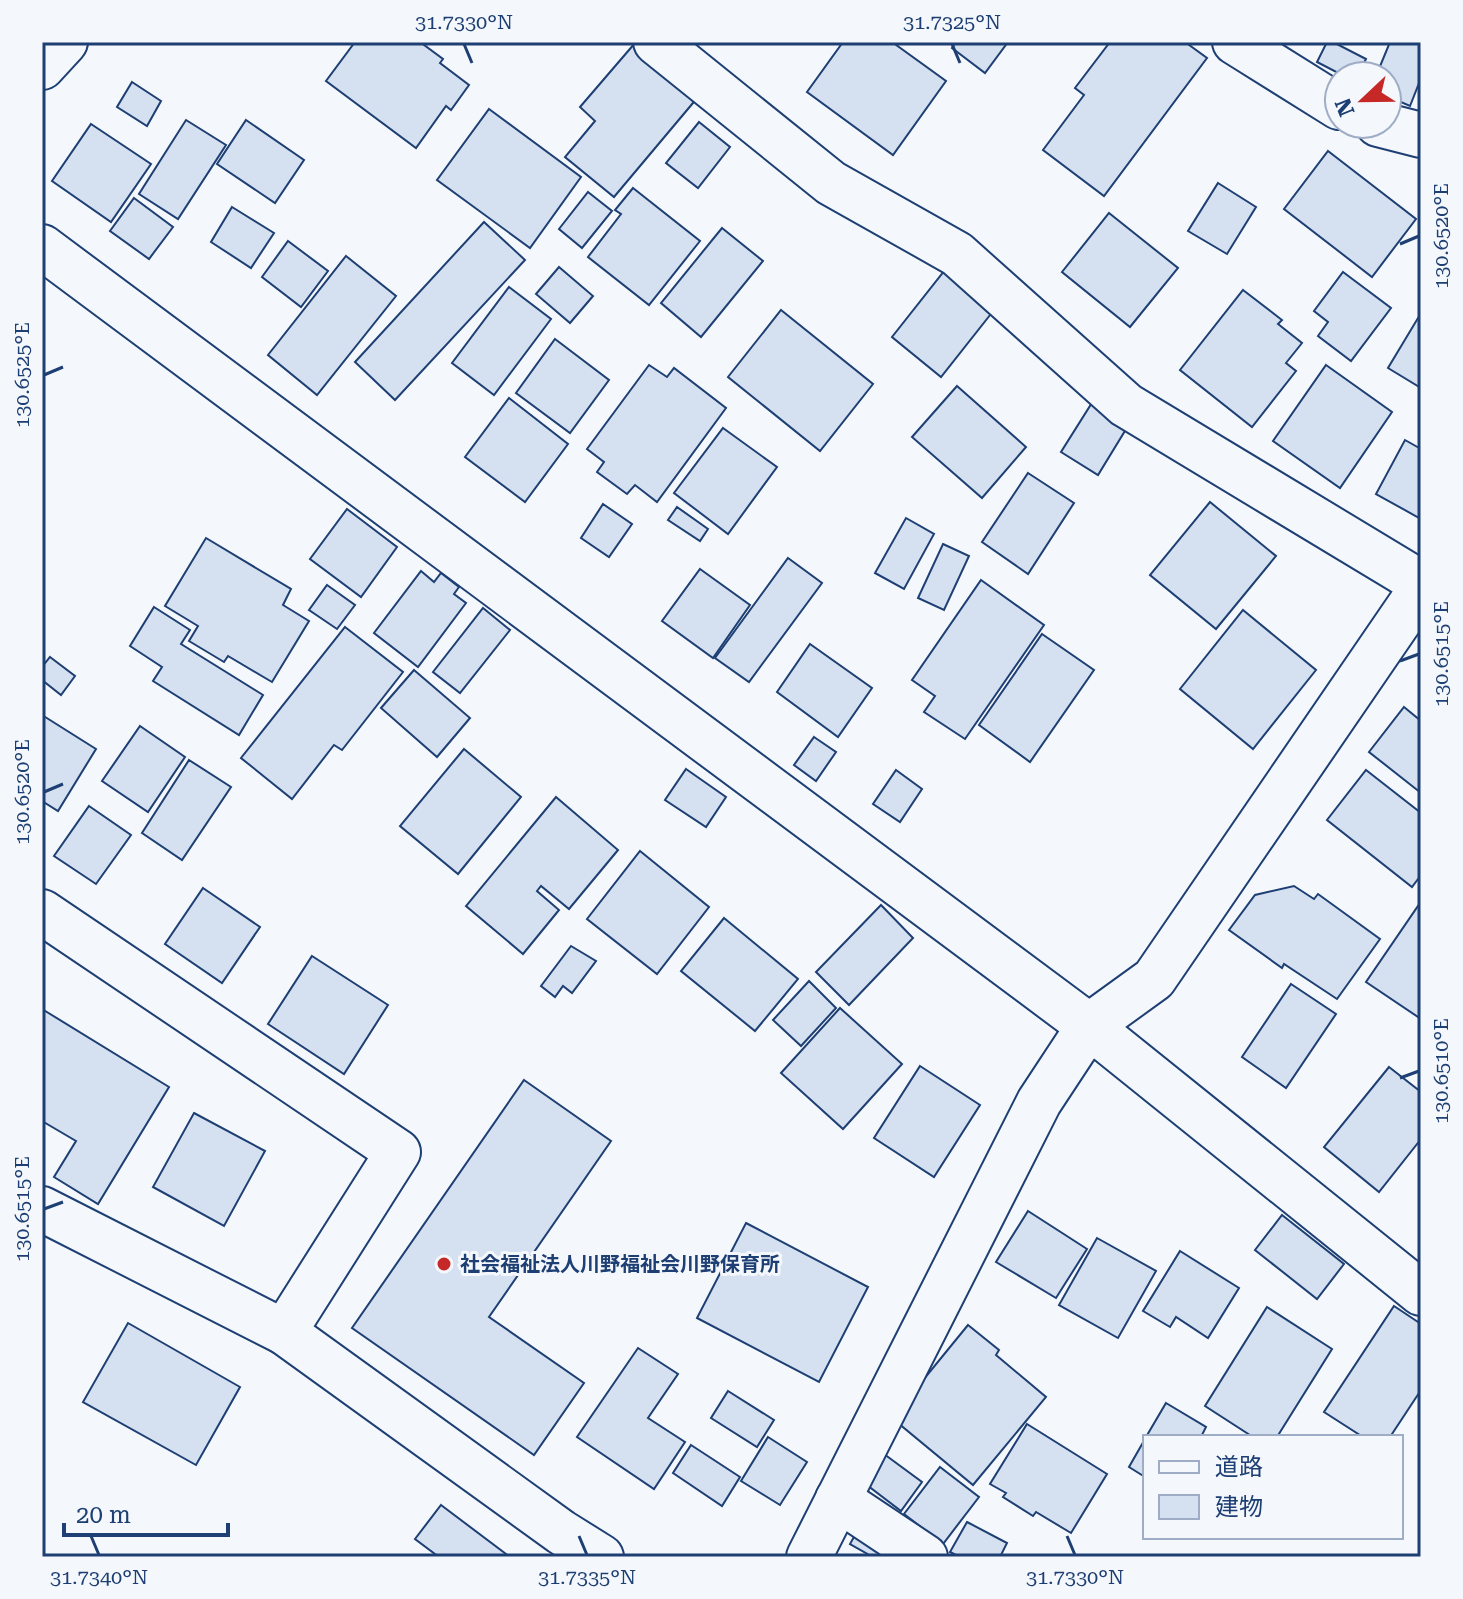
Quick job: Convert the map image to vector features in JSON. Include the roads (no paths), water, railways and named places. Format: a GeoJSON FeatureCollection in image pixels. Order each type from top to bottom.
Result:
{"type":"FeatureCollection","features":[{"type":"Feature","properties":{"kind":"street"},"geometry":{"type":"LineString","coordinates":[[42,67],[65,42]]}},
{"type":"Feature","properties":{"kind":"street"},"geometry":{"type":"LineString","coordinates":[[656,42],[831,183],[957,254],[1126,405],[1421,586],[1154,979],[1089,1026],[1039,1102],[809,1557]]}},
{"type":"Feature","properties":{"kind":"street"},"geometry":{"type":"LineString","coordinates":[[1235,42],[1323,97]]}},
{"type":"Feature","properties":{"kind":"street"},"geometry":{"type":"LineString","coordinates":[[42,247],[1089,1026],[1421,1293]]}},
{"type":"Feature","properties":{"kind":"street"},"geometry":{"type":"LineString","coordinates":[[42,912],[398,1152],[284,1332]]}},
{"type":"Feature","properties":{"kind":"street"},"geometry":{"type":"LineString","coordinates":[[42,1209],[284,1332],[561,1532],[601,1557]]}},
{"type":"Feature","properties":{"kind":"street"},"geometry":{"type":"LineString","coordinates":[[838,1499],[925,1557]]}},
{"type":"Feature","properties":{"kind":"place","name":"社会福祉法人川野福祉会川野保育所"},"geometry":{"type":"Point","coordinates":[444,1264]}}]}
